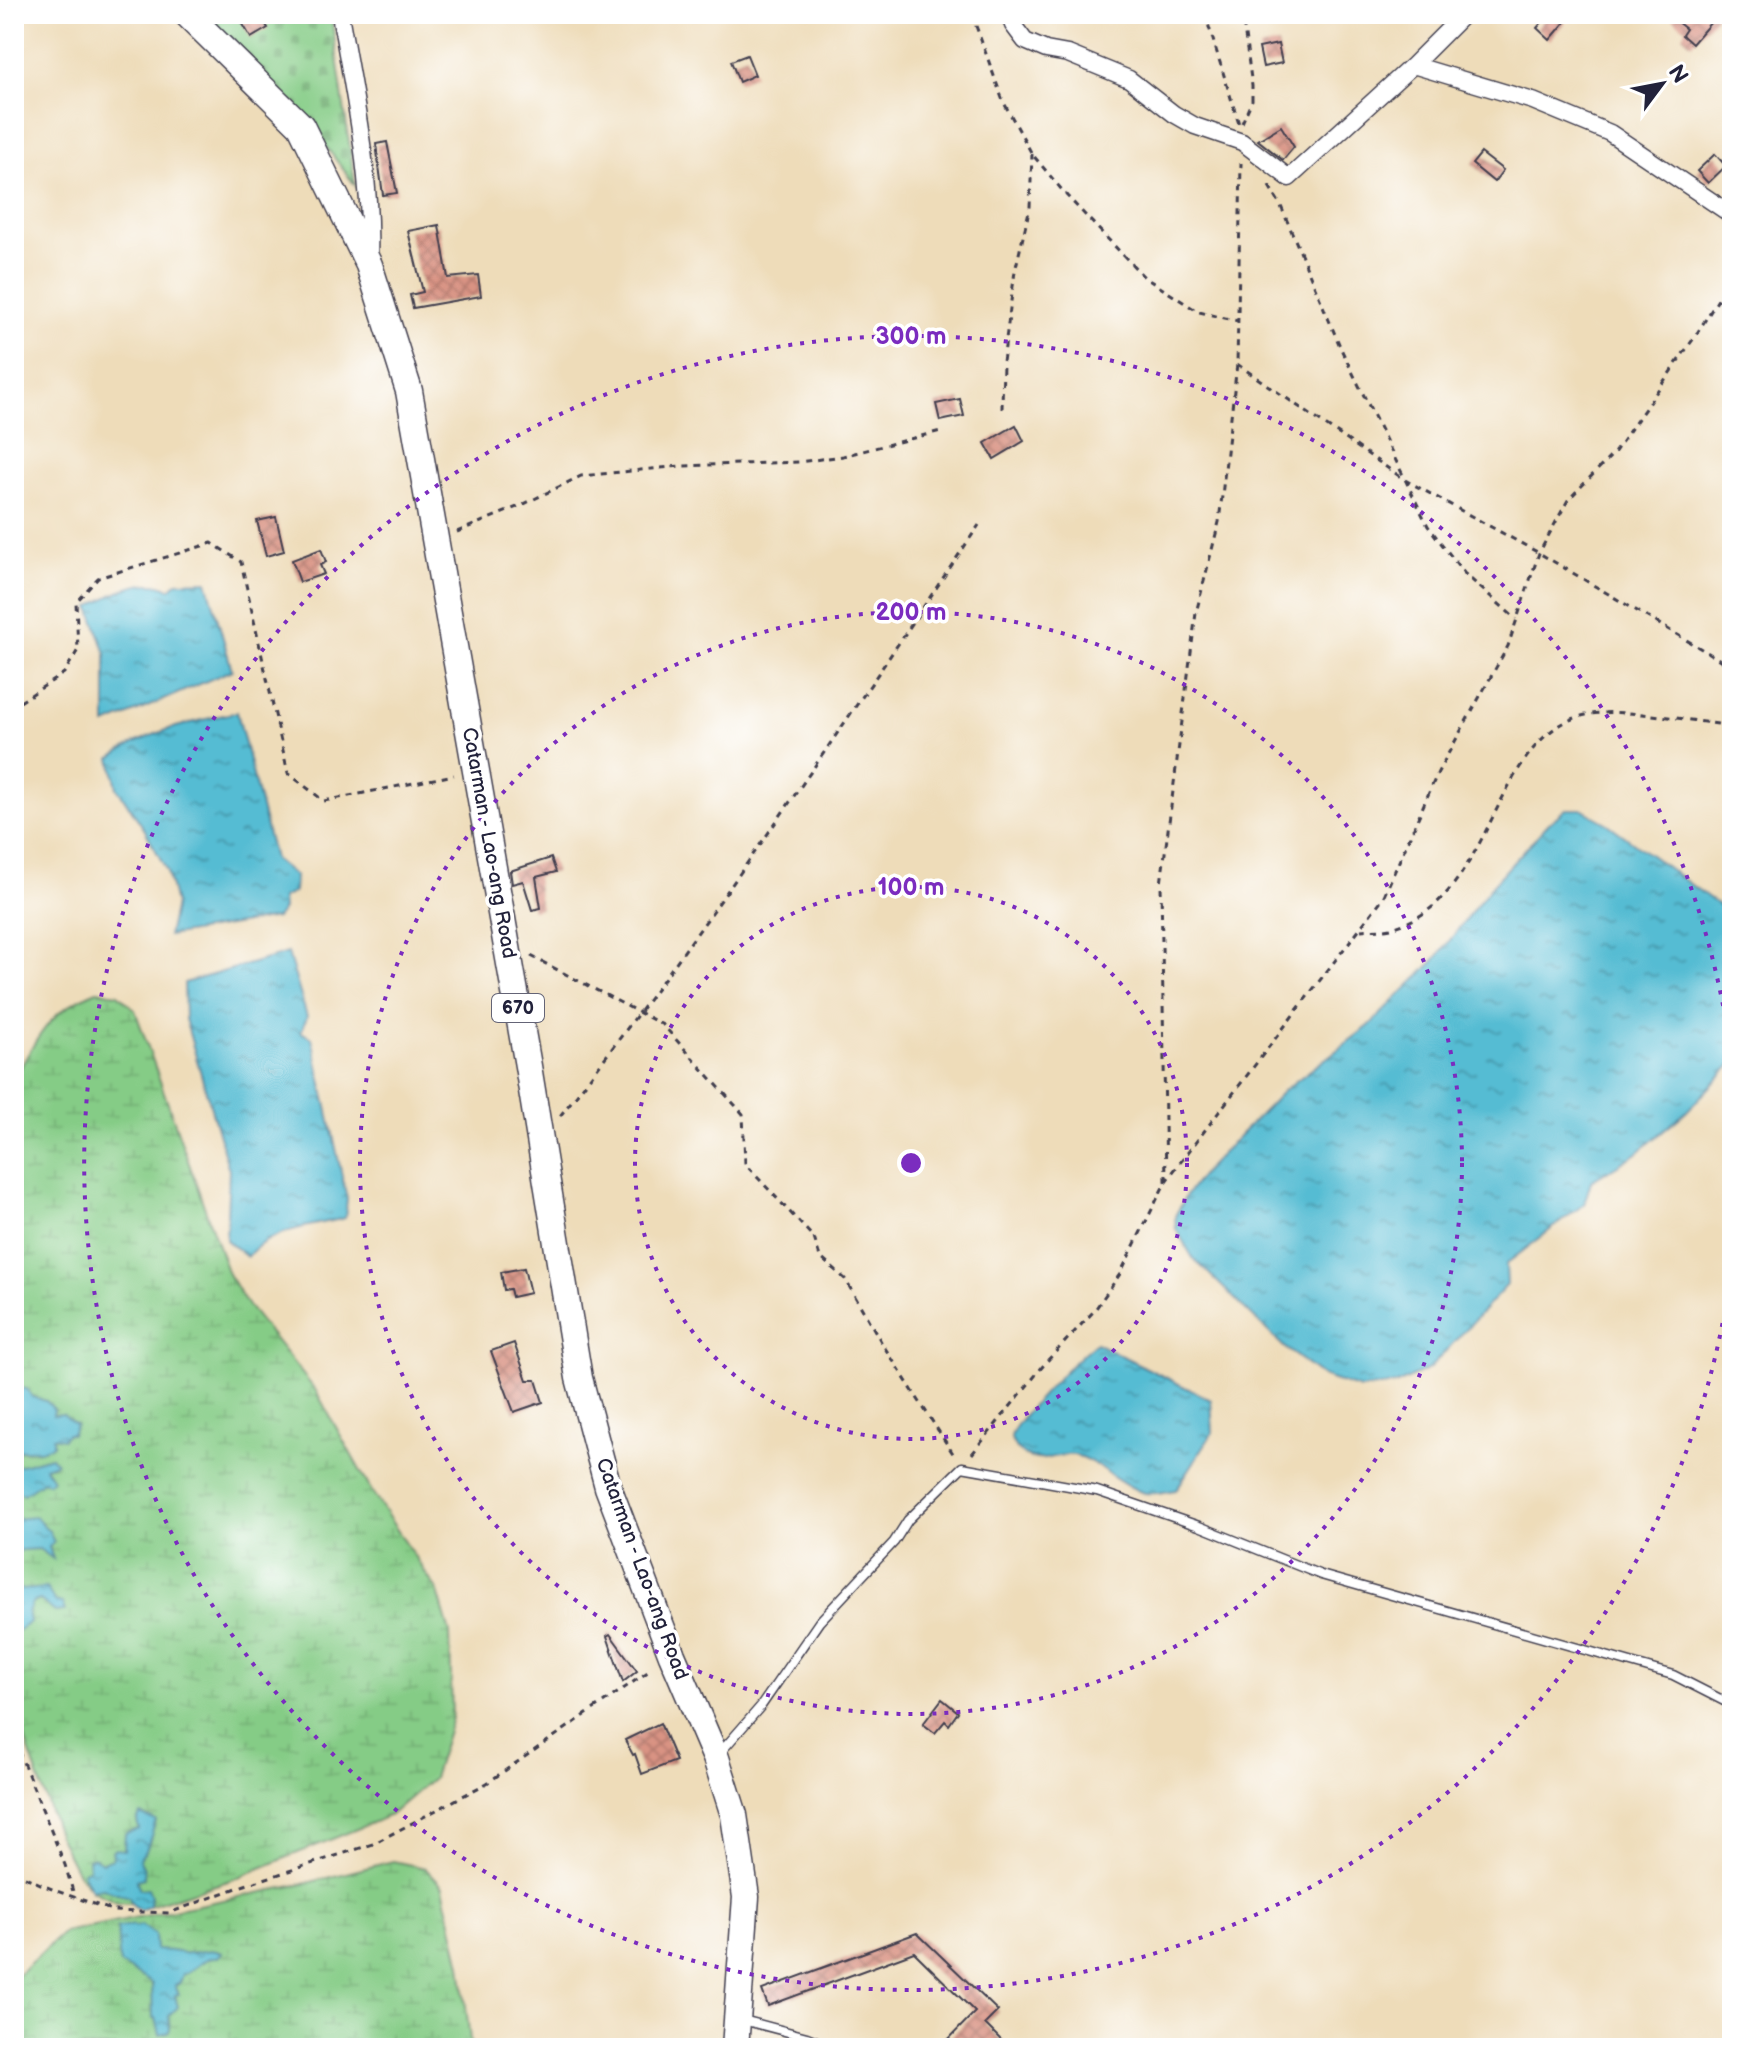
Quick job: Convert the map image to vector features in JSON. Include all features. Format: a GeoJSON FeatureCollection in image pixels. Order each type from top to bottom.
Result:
{"type":"FeatureCollection","features":[{"type":"Feature","properties":{"kind":"main road","name":"Catarman - Lao-ang Road"},"geometry":{"type":"LineString","coordinates":[[187,14],[301,126],[369,265],[409,391],[579,1378],[608,1487],[672,1655],[716,1758],[734,1815],[746,1897],[735,2048]]}},
{"type":"Feature","properties":{"kind":"street"},"geometry":{"type":"LineString","coordinates":[[340,14],[366,169],[371,217],[369,265]]}},
{"type":"Feature","properties":{"kind":"street"},"geometry":{"type":"LineString","coordinates":[[1009,14],[1025,41],[1046,50],[1068,54],[1129,79],[1174,114],[1195,126],[1242,142],[1289,178],[1464,14]]}},
{"type":"Feature","properties":{"kind":"street"},"geometry":{"type":"LineString","coordinates":[[1413,65],[1533,101],[1610,133],[1732,215]]}},
{"type":"Feature","properties":{"kind":"lane"},"geometry":{"type":"LineString","coordinates":[[716,1758],[761,1706],[819,1622],[894,1542],[908,1520],[962,1467],[1097,1491],[1199,1526],[1321,1575],[1673,1675],[1732,1705]]}},
{"type":"Feature","properties":{"kind":"lane"},"geometry":{"type":"LineString","coordinates":[[739,2019],[807,2037],[834,2048]]}},
{"type":"Feature","properties":{"kind":"path"},"geometry":{"type":"LineString","coordinates":[[977,14],[976,26],[997,86],[1032,154],[1144,277],[1199,312],[1239,322]]}},
{"type":"Feature","properties":{"kind":"path"},"geometry":{"type":"LineString","coordinates":[[1205,14],[1240,128],[1252,100],[1242,14]]}},
{"type":"Feature","properties":{"kind":"path"},"geometry":{"type":"LineString","coordinates":[[1166,1181],[1161,884],[1196,613],[1219,522],[1237,364],[1242,142]]}},
{"type":"Feature","properties":{"kind":"path"},"geometry":{"type":"LineString","coordinates":[[1002,409],[1003,362],[1015,271],[1030,207],[1032,154]]}},
{"type":"Feature","properties":{"kind":"path"},"geometry":{"type":"LineString","coordinates":[[1265,179],[1280,204],[1342,351],[1428,526],[1464,573],[1517,619]]}},
{"type":"Feature","properties":{"kind":"path"},"geometry":{"type":"LineString","coordinates":[[506,943],[663,1025],[743,1114],[745,1164],[814,1238],[820,1257],[845,1279],[883,1345],[962,1467],[1038,1372],[1094,1311],[1120,1274],[1166,1181],[1383,898],[1398,870],[1438,772],[1508,646],[1539,553],[1568,500],[1614,453],[1694,338],[1732,277]]}},
{"type":"Feature","properties":{"kind":"path"},"geometry":{"type":"LineString","coordinates":[[1237,364],[1405,480],[1539,553],[1732,667]]}},
{"type":"Feature","properties":{"kind":"path"},"geometry":{"type":"LineString","coordinates":[[436,541],[581,476],[681,466],[799,462],[843,456],[941,431]]}},
{"type":"Feature","properties":{"kind":"path"},"geometry":{"type":"LineString","coordinates":[[540,1141],[640,1014],[800,788],[979,525]]}},
{"type":"Feature","properties":{"kind":"path"},"geometry":{"type":"LineString","coordinates":[[20,702],[64,673],[78,650],[76,602],[98,578],[212,543],[241,562],[288,773],[324,801],[476,771]]}},
{"type":"Feature","properties":{"kind":"path"},"geometry":{"type":"LineString","coordinates":[[1361,930],[1391,928],[1418,917],[1446,894],[1467,867],[1506,792],[1541,739],[1559,723],[1609,712],[1732,726]]}},
{"type":"Feature","properties":{"kind":"path"},"geometry":{"type":"LineString","coordinates":[[14,1872],[114,1911],[169,1913],[373,1844],[487,1783],[672,1655]]}},
{"type":"Feature","properties":{"kind":"path"},"geometry":{"type":"LineString","coordinates":[[14,1740],[65,1865],[75,1898]]}},
{"type":"Feature","properties":{"kind":"green space"},"geometry":{"type":"Polygon","coordinates":[[[199,14],[331,14],[355,185],[296,107],[199,14]]]}},
{"type":"Feature","properties":{"kind":"green space"},"geometry":{"type":"Polygon","coordinates":[[[97,991],[118,994],[135,1010],[228,1274],[248,1306],[316,1391],[372,1492],[438,1592],[450,1633],[452,1718],[433,1778],[389,1816],[234,1879],[152,1905],[117,1902],[92,1891],[77,1872],[59,1837],[14,1707],[14,1079],[46,1026],[67,1007],[97,991]]]}},
{"type":"Feature","properties":{"kind":"green space"},"geometry":{"type":"Polygon","coordinates":[[[393,1861],[425,1868],[443,1887],[461,1965],[471,2048],[14,2048],[14,1978],[64,1932],[303,1884],[393,1861]]]}},
{"type":"Feature","properties":{"kind":"water"},"geometry":{"type":"Polygon","coordinates":[[[207,581],[232,670],[106,725],[106,654],[90,607],[139,585],[160,585],[170,589],[177,582],[207,581]]]}},
{"type":"Feature","properties":{"kind":"water"},"geometry":{"type":"Polygon","coordinates":[[[237,712],[274,859],[295,876],[294,892],[282,898],[283,909],[276,918],[168,936],[175,904],[167,871],[117,788],[111,758],[155,734],[237,712]]]}},
{"type":"Feature","properties":{"kind":"water"},"geometry":{"type":"Polygon","coordinates":[[[1566,809],[1581,809],[1608,824],[1732,915],[1732,1064],[1686,1112],[1636,1154],[1591,1181],[1584,1204],[1506,1264],[1507,1285],[1429,1369],[1397,1384],[1360,1389],[1322,1376],[1285,1348],[1193,1258],[1176,1229],[1175,1216],[1203,1173],[1284,1090],[1369,1026],[1434,961],[1489,889],[1548,824],[1566,809]]]}},
{"type":"Feature","properties":{"kind":"water"},"geometry":{"type":"Polygon","coordinates":[[[288,953],[307,1017],[301,1032],[312,1038],[347,1199],[345,1218],[279,1234],[247,1257],[226,1240],[229,1170],[185,1019],[184,983],[288,953]]]}},
{"type":"Feature","properties":{"kind":"water"},"geometry":{"type":"Polygon","coordinates":[[[1096,1343],[1211,1400],[1213,1432],[1176,1490],[1145,1493],[1082,1457],[1033,1458],[1021,1453],[1013,1444],[1011,1438],[1014,1430],[1034,1404],[1096,1343]]]}},
{"type":"Feature","properties":{"kind":"water"},"geometry":{"type":"Polygon","coordinates":[[[16,1388],[27,1389],[32,1397],[46,1401],[54,1409],[53,1415],[63,1414],[76,1425],[72,1434],[67,1434],[63,1439],[53,1437],[53,1445],[41,1450],[20,1450],[14,1456],[16,1388]]]}},
{"type":"Feature","properties":{"kind":"water"},"geometry":{"type":"Polygon","coordinates":[[[51,1457],[56,1463],[45,1467],[53,1479],[49,1483],[43,1481],[24,1494],[14,1491],[14,1467],[51,1457]]]}},
{"type":"Feature","properties":{"kind":"water"},"geometry":{"type":"Polygon","coordinates":[[[36,1517],[54,1542],[49,1547],[53,1559],[39,1549],[14,1554],[14,1519],[36,1517]]]}},
{"type":"Feature","properties":{"kind":"water"},"geometry":{"type":"Polygon","coordinates":[[[14,1583],[21,1590],[46,1588],[55,1601],[62,1603],[65,1611],[55,1612],[40,1600],[32,1603],[28,1613],[30,1622],[14,1633],[14,1583]]]}},
{"type":"Feature","properties":{"kind":"water"},"geometry":{"type":"Polygon","coordinates":[[[140,1814],[156,1821],[146,1851],[139,1859],[144,1878],[136,1880],[140,1889],[148,1888],[151,1896],[150,1906],[140,1910],[129,1897],[103,1888],[91,1890],[82,1872],[89,1868],[88,1859],[94,1857],[102,1862],[113,1858],[112,1851],[115,1849],[124,1850],[125,1833],[139,1829],[137,1821],[140,1814]]]}},
{"type":"Feature","properties":{"kind":"water"},"geometry":{"type":"Polygon","coordinates":[[[141,1925],[155,1934],[156,1950],[188,1953],[212,1950],[222,1953],[183,1974],[180,1983],[175,1986],[179,1994],[175,1995],[178,2007],[169,2016],[168,2033],[160,2035],[156,2018],[153,2018],[152,1984],[120,1964],[117,1927],[141,1925]]]}},
{"type":"Feature","properties":{"kind":"building"},"geometry":{"type":"Polygon","coordinates":[[[237,14],[259,14],[268,28],[251,38],[237,14]]]}},
{"type":"Feature","properties":{"kind":"building"},"geometry":{"type":"Polygon","coordinates":[[[1549,14],[1572,14],[1550,40],[1537,28],[1549,14]]]}},
{"type":"Feature","properties":{"kind":"building"},"geometry":{"type":"Polygon","coordinates":[[[1667,14],[1718,14],[1692,44],[1682,35],[1686,29],[1667,14]]]}},
{"type":"Feature","properties":{"kind":"building"},"geometry":{"type":"Polygon","coordinates":[[[1278,44],[1282,63],[1263,67],[1259,48],[1278,44]]]}},
{"type":"Feature","properties":{"kind":"building"},"geometry":{"type":"Polygon","coordinates":[[[747,55],[755,75],[739,82],[731,61],[747,55]]]}},
{"type":"Feature","properties":{"kind":"building"},"geometry":{"type":"Polygon","coordinates":[[[1281,126],[1294,147],[1283,160],[1258,140],[1281,126]]]}},
{"type":"Feature","properties":{"kind":"building"},"geometry":{"type":"Polygon","coordinates":[[[387,142],[397,193],[383,195],[376,144],[387,142]]]}},
{"type":"Feature","properties":{"kind":"building"},"geometry":{"type":"Polygon","coordinates":[[[1481,153],[1503,170],[1494,182],[1472,164],[1481,153]]]}},
{"type":"Feature","properties":{"kind":"building"},"geometry":{"type":"Polygon","coordinates":[[[1715,154],[1726,166],[1708,183],[1697,171],[1715,154]]]}},
{"type":"Feature","properties":{"kind":"building"},"geometry":{"type":"Polygon","coordinates":[[[439,225],[448,278],[478,275],[481,296],[413,308],[410,295],[423,292],[408,231],[439,225]]]}},
{"type":"Feature","properties":{"kind":"building"},"geometry":{"type":"Polygon","coordinates":[[[960,399],[964,416],[940,421],[936,404],[960,399]]]}},
{"type":"Feature","properties":{"kind":"building"},"geometry":{"type":"Polygon","coordinates":[[[1016,425],[1024,441],[994,459],[985,443],[1016,425]]]}},
{"type":"Feature","properties":{"kind":"building"},"geometry":{"type":"Polygon","coordinates":[[[276,517],[284,551],[266,556],[257,521],[276,517]]]}},
{"type":"Feature","properties":{"kind":"building"},"geometry":{"type":"Polygon","coordinates":[[[321,549],[326,562],[320,565],[324,574],[300,582],[292,560],[321,549]]]}},
{"type":"Feature","properties":{"kind":"building"},"geometry":{"type":"Polygon","coordinates":[[[551,858],[556,872],[536,877],[541,908],[532,910],[523,881],[512,884],[510,871],[551,858]]]}},
{"type":"Feature","properties":{"kind":"building"},"geometry":{"type":"Polygon","coordinates":[[[524,1268],[530,1293],[512,1297],[510,1289],[504,1290],[501,1272],[524,1268]]]}},
{"type":"Feature","properties":{"kind":"building"},"geometry":{"type":"Polygon","coordinates":[[[514,1343],[527,1380],[536,1380],[543,1402],[514,1412],[491,1351],[514,1343]]]}},
{"type":"Feature","properties":{"kind":"building"},"geometry":{"type":"Polygon","coordinates":[[[610,1634],[637,1671],[623,1682],[607,1636],[610,1634]]]}},
{"type":"Feature","properties":{"kind":"building"},"geometry":{"type":"Polygon","coordinates":[[[942,1699],[958,1712],[949,1725],[945,1721],[935,1733],[923,1724],[942,1699]]]}},
{"type":"Feature","properties":{"kind":"building"},"geometry":{"type":"Polygon","coordinates":[[[660,1723],[676,1761],[642,1774],[635,1754],[625,1740],[660,1723]]]}},
{"type":"Feature","properties":{"kind":"building"},"geometry":{"type":"Polygon","coordinates":[[[917,1933],[998,2011],[985,2024],[1009,2048],[940,2048],[975,2012],[914,1952],[768,2006],[762,1990],[917,1933]]]}}]}
